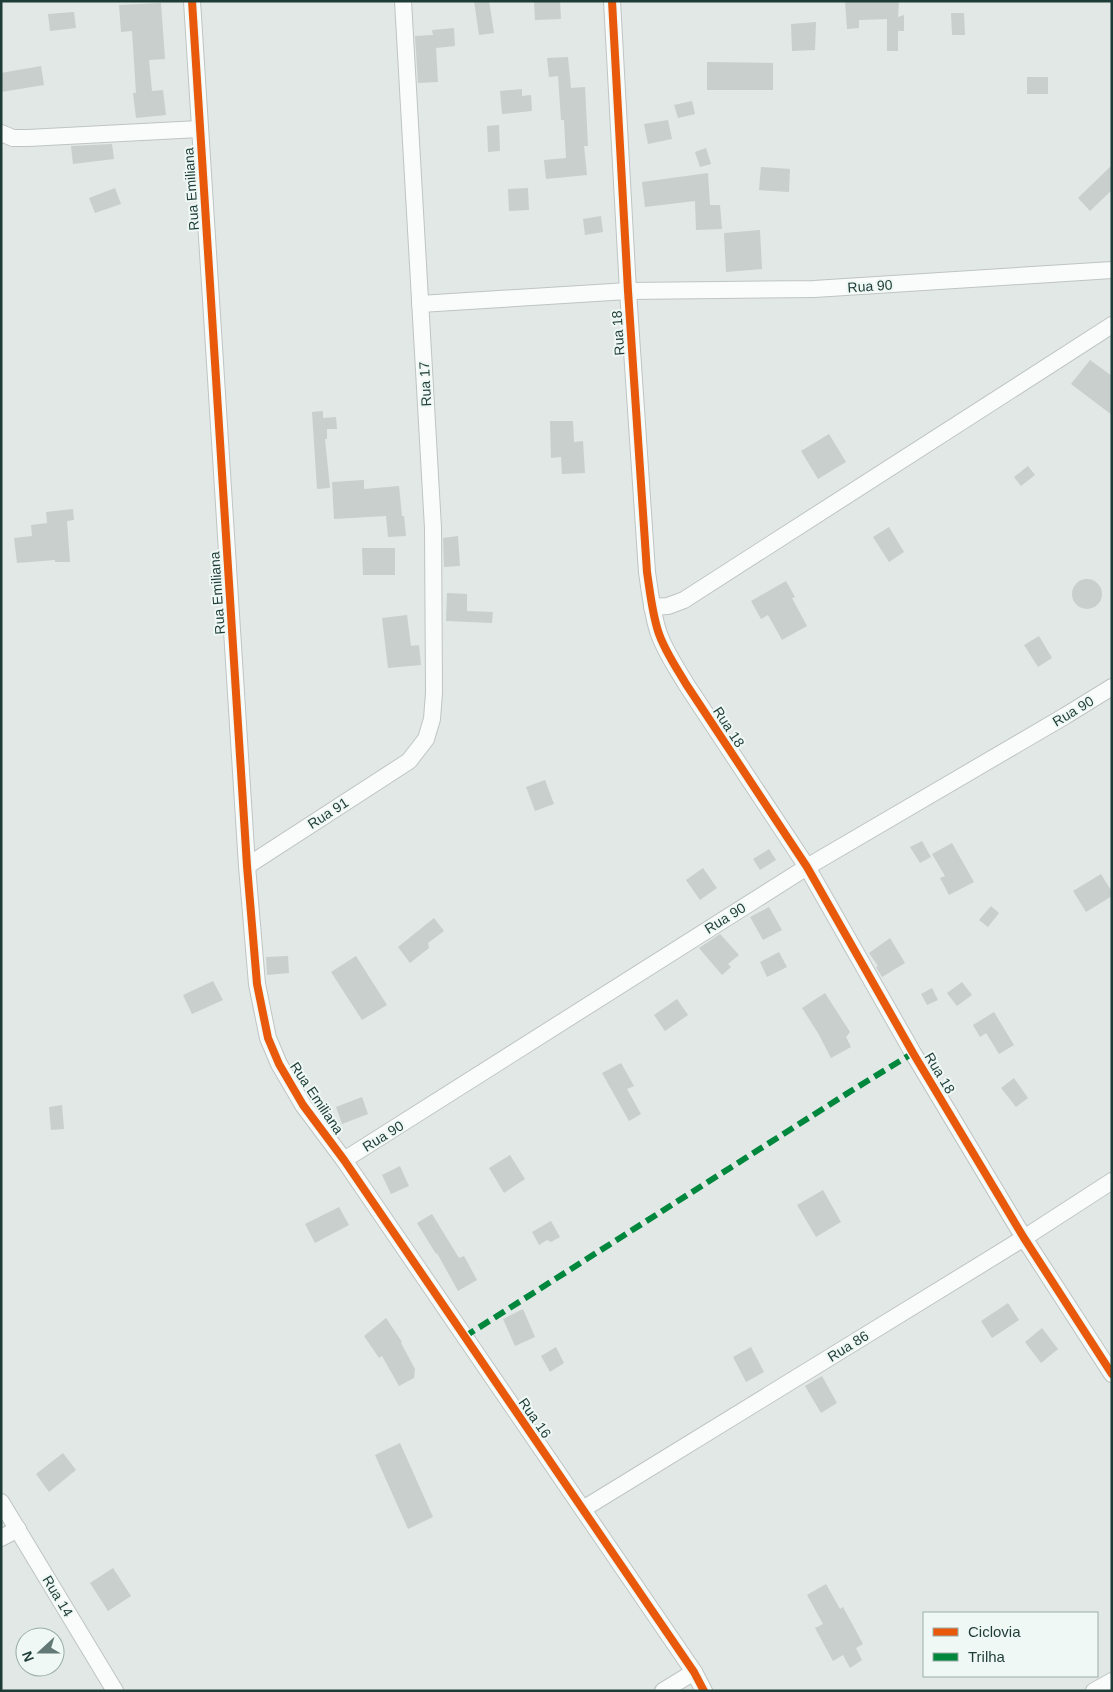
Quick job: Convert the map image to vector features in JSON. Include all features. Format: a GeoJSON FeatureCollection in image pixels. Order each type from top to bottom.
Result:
{"type":"FeatureCollection","features":[{"type":"Feature","properties":{"kind":"street","name":"Rua Emiliana"},"geometry":{"type":"LineString","coordinates":[[192,1],[257,984],[268,1038],[279,1064],[303,1104],[344,1160]]}},
{"type":"Feature","properties":{"kind":"street","name":"Rua 17"},"geometry":{"type":"LineString","coordinates":[[403,1],[433,528],[434,693],[432,719],[426,739],[409,761]]}},
{"type":"Feature","properties":{"kind":"street","name":"Rua 18"},"geometry":{"type":"LineString","coordinates":[[612,1],[628,291],[647,572],[658,632],[672,661],[806,867],[913,1053],[1024,1238],[1112,1374]]}},
{"type":"Feature","properties":{"kind":"street"},"geometry":{"type":"LineString","coordinates":[[1,133],[13,138],[28,138],[199,129]]}},
{"type":"Feature","properties":{"kind":"street","name":"Rua 90"},"geometry":{"type":"LineString","coordinates":[[420,304],[628,291],[814,289],[1112,270]]}},
{"type":"Feature","properties":{"kind":"street"},"geometry":{"type":"LineString","coordinates":[[652,607],[668,606],[684,600],[1112,325]]}},
{"type":"Feature","properties":{"kind":"street","name":"Rua 90"},"geometry":{"type":"LineString","coordinates":[[344,1160],[806,867],[1112,687]]}},
{"type":"Feature","properties":{"kind":"street","name":"Rua 91"},"geometry":{"type":"LineString","coordinates":[[248,866],[409,761]]}},
{"type":"Feature","properties":{"kind":"street","name":"Rua 16"},"geometry":{"type":"LineString","coordinates":[[344,1160],[583,1508],[694,1672],[704,1691]]}},
{"type":"Feature","properties":{"kind":"street","name":"Rua 86"},"geometry":{"type":"LineString","coordinates":[[583,1508],[1024,1238],[1112,1182]]}},
{"type":"Feature","properties":{"kind":"street","name":"Rua 14"},"geometry":{"type":"LineString","coordinates":[[1,1502],[115,1691]]}},
{"type":"Feature","properties":{"kind":"street"},"geometry":{"type":"LineString","coordinates":[[1,1538],[18,1529]]}},
{"type":"Feature","properties":{"kind":"street"},"geometry":{"type":"LineString","coordinates":[[663,1691],[694,1672]]}},
{"type":"Feature","properties":{"kind":"street"},"geometry":{"type":"LineString","coordinates":[[1094,1691],[1112,1681]]}},
{"type":"Feature","properties":{"kind":"building"},"geometry":{"type":"Polygon","coordinates":[[[474,1],[489,1],[494,33],[479,35],[474,1]]]}},
{"type":"Feature","properties":{"kind":"building"},"geometry":{"type":"Polygon","coordinates":[[[534,1],[560,1],[561,19],[535,20],[534,1]]]}},
{"type":"Feature","properties":{"kind":"building"},"geometry":{"type":"Polygon","coordinates":[[[845,1],[899,1],[898,17],[904,15],[904,31],[898,31],[898,51],[887,51],[887,19],[859,20],[859,28],[847,29],[845,1]]]}},
{"type":"Feature","properties":{"kind":"building"},"geometry":{"type":"Polygon","coordinates":[[[161,3],[165,59],[149,60],[152,91],[163,90],[166,115],[136,118],[133,93],[136,93],[132,31],[121,32],[119,5],[161,3]]]}},
{"type":"Feature","properties":{"kind":"building"},"geometry":{"type":"Polygon","coordinates":[[[74,12],[76,28],[50,31],[48,14],[74,12]]]}},
{"type":"Feature","properties":{"kind":"building"},"geometry":{"type":"Polygon","coordinates":[[[951,13],[964,13],[965,35],[952,35],[951,13]]]}},
{"type":"Feature","properties":{"kind":"building"},"geometry":{"type":"Polygon","coordinates":[[[816,22],[815,50],[792,51],[791,24],[816,22]]]}},
{"type":"Feature","properties":{"kind":"building"},"geometry":{"type":"Polygon","coordinates":[[[454,28],[455,46],[436,48],[438,82],[418,83],[415,36],[433,35],[432,30],[454,28]]]}},
{"type":"Feature","properties":{"kind":"building"},"geometry":{"type":"Polygon","coordinates":[[[568,57],[571,88],[585,87],[588,146],[584,146],[587,175],[546,179],[544,160],[566,158],[564,120],[561,120],[558,76],[549,77],[547,58],[568,57]]]}},
{"type":"Feature","properties":{"kind":"building"},"geometry":{"type":"Polygon","coordinates":[[[707,62],[773,63],[773,90],[707,90],[707,62]]]}},
{"type":"Feature","properties":{"kind":"building"},"geometry":{"type":"Polygon","coordinates":[[[41,66],[44,85],[1,92],[1,73],[41,66]]]}},
{"type":"Feature","properties":{"kind":"building"},"geometry":{"type":"Polygon","coordinates":[[[1027,77],[1048,77],[1048,94],[1027,94],[1027,77]]]}},
{"type":"Feature","properties":{"kind":"building"},"geometry":{"type":"Polygon","coordinates":[[[522,89],[522,96],[531,95],[532,111],[502,114],[500,91],[522,89]]]}},
{"type":"Feature","properties":{"kind":"building"},"geometry":{"type":"Polygon","coordinates":[[[692,101],[695,114],[678,118],[674,105],[692,101]]]}},
{"type":"Feature","properties":{"kind":"building"},"geometry":{"type":"Polygon","coordinates":[[[668,120],[672,139],[648,144],[644,124],[668,120]]]}},
{"type":"Feature","properties":{"kind":"building"},"geometry":{"type":"Polygon","coordinates":[[[499,125],[500,151],[488,152],[487,126],[499,125]]]}},
{"type":"Feature","properties":{"kind":"building"},"geometry":{"type":"Polygon","coordinates":[[[112,144],[114,159],[73,164],[71,146],[112,144]]]}},
{"type":"Feature","properties":{"kind":"building"},"geometry":{"type":"Polygon","coordinates":[[[706,148],[711,164],[700,167],[695,152],[706,148]]]}},
{"type":"Feature","properties":{"kind":"building"},"geometry":{"type":"Polygon","coordinates":[[[1112,165],[1112,190],[1090,211],[1078,198],[1112,165]]]}},
{"type":"Feature","properties":{"kind":"building"},"geometry":{"type":"Polygon","coordinates":[[[761,167],[790,169],[789,192],[759,190],[761,167]]]}},
{"type":"Feature","properties":{"kind":"building"},"geometry":{"type":"Polygon","coordinates":[[[708,173],[710,205],[720,205],[722,229],[696,230],[695,201],[645,207],[642,182],[708,173]]]}},
{"type":"Feature","properties":{"kind":"building"},"geometry":{"type":"Polygon","coordinates":[[[115,188],[121,204],[95,213],[89,198],[115,188]]]}},
{"type":"Feature","properties":{"kind":"building"},"geometry":{"type":"Polygon","coordinates":[[[528,188],[529,210],[509,211],[508,189],[528,188]]]}},
{"type":"Feature","properties":{"kind":"building"},"geometry":{"type":"Polygon","coordinates":[[[601,216],[603,232],[585,235],[583,219],[601,216]]]}},
{"type":"Feature","properties":{"kind":"building"},"geometry":{"type":"Polygon","coordinates":[[[760,230],[762,269],[726,272],[724,233],[760,230]]]}},
{"type":"Feature","properties":{"kind":"building"},"geometry":{"type":"Polygon","coordinates":[[[1090,360],[1112,376],[1112,415],[1071,384],[1090,360]]]}},
{"type":"Feature","properties":{"kind":"building"},"geometry":{"type":"Polygon","coordinates":[[[323,411],[323,418],[336,417],[337,429],[327,429],[327,439],[325,439],[330,488],[317,489],[312,412],[323,411]]]}},
{"type":"Feature","properties":{"kind":"building"},"geometry":{"type":"Polygon","coordinates":[[[550,421],[573,421],[574,442],[583,441],[585,473],[562,474],[561,457],[551,458],[550,421]]]}},
{"type":"Feature","properties":{"kind":"building"},"geometry":{"type":"Polygon","coordinates":[[[829,434],[846,462],[818,479],[801,451],[829,434]]]}},
{"type":"Feature","properties":{"kind":"building"},"geometry":{"type":"Polygon","coordinates":[[[1028,466],[1035,475],[1021,486],[1014,477],[1028,466]]]}},
{"type":"Feature","properties":{"kind":"building"},"geometry":{"type":"Polygon","coordinates":[[[364,480],[364,489],[399,486],[406,536],[388,537],[386,516],[334,519],[332,482],[364,480]]]}},
{"type":"Feature","properties":{"kind":"building"},"geometry":{"type":"Polygon","coordinates":[[[73,509],[74,520],[67,521],[70,562],[55,562],[55,560],[17,563],[14,538],[32,536],[31,525],[47,523],[46,512],[73,509]]]}},
{"type":"Feature","properties":{"kind":"building"},"geometry":{"type":"Polygon","coordinates":[[[889,527],[904,552],[889,562],[873,537],[889,527]]]}},
{"type":"Feature","properties":{"kind":"building"},"geometry":{"type":"Polygon","coordinates":[[[458,536],[460,566],[444,567],[443,538],[458,536]]]}},
{"type":"Feature","properties":{"kind":"building"},"geometry":{"type":"Polygon","coordinates":[[[362,548],[395,548],[395,575],[363,575],[362,548]]]}},
{"type":"Feature","properties":{"kind":"building"},"geometry":{"type":"Polygon","coordinates":[[[1087,579],[1093,580],[1101,588],[1101,600],[1093,608],[1087,609],[1081,608],[1073,600],[1072,594],[1073,588],[1081,580],[1087,579]]]}},
{"type":"Feature","properties":{"kind":"building"},"geometry":{"type":"Polygon","coordinates":[[[786,581],[795,597],[792,598],[807,626],[782,640],[768,615],[761,619],[751,601],[786,581]]]}},
{"type":"Feature","properties":{"kind":"building"},"geometry":{"type":"Polygon","coordinates":[[[447,593],[467,594],[467,611],[493,612],[492,623],[446,621],[447,593]]]}},
{"type":"Feature","properties":{"kind":"building"},"geometry":{"type":"Polygon","coordinates":[[[407,615],[411,646],[419,645],[421,665],[388,668],[382,618],[407,615]]]}},
{"type":"Feature","properties":{"kind":"building"},"geometry":{"type":"Polygon","coordinates":[[[1039,636],[1052,658],[1038,667],[1024,645],[1039,636]]]}},
{"type":"Feature","properties":{"kind":"building"},"geometry":{"type":"Polygon","coordinates":[[[545,780],[554,804],[535,811],[526,787],[545,780]]]}},
{"type":"Feature","properties":{"kind":"building"},"geometry":{"type":"Polygon","coordinates":[[[922,841],[931,857],[920,863],[910,847],[922,841]]]}},
{"type":"Feature","properties":{"kind":"building"},"geometry":{"type":"Polygon","coordinates":[[[952,843],[974,882],[949,895],[940,878],[945,876],[932,854],[952,843]]]}},
{"type":"Feature","properties":{"kind":"building"},"geometry":{"type":"Polygon","coordinates":[[[769,849],[776,860],[760,870],[753,859],[769,849]]]}},
{"type":"Feature","properties":{"kind":"building"},"geometry":{"type":"Polygon","coordinates":[[[703,868],[717,888],[700,900],[686,880],[703,868]]]}},
{"type":"Feature","properties":{"kind":"building"},"geometry":{"type":"Polygon","coordinates":[[[1101,874],[1112,892],[1112,896],[1086,912],[1073,891],[1101,874]]]}},
{"type":"Feature","properties":{"kind":"building"},"geometry":{"type":"Polygon","coordinates":[[[991,906],[999,913],[988,927],[979,920],[991,906]]]}},
{"type":"Feature","properties":{"kind":"building"},"geometry":{"type":"Polygon","coordinates":[[[769,907],[782,930],[763,940],[750,917],[769,907]]]}},
{"type":"Feature","properties":{"kind":"building"},"geometry":{"type":"Polygon","coordinates":[[[434,918],[444,931],[428,943],[429,948],[410,963],[398,947],[434,918]]]}},
{"type":"Feature","properties":{"kind":"building"},"geometry":{"type":"Polygon","coordinates":[[[720,934],[739,955],[728,964],[731,967],[722,975],[699,948],[720,934]]]}},
{"type":"Feature","properties":{"kind":"building"},"geometry":{"type":"Polygon","coordinates":[[[890,938],[905,963],[882,977],[876,967],[878,966],[869,953],[890,938]]]}},
{"type":"Feature","properties":{"kind":"building"},"geometry":{"type":"Polygon","coordinates":[[[779,952],[787,967],[767,977],[760,962],[779,952]]]}},
{"type":"Feature","properties":{"kind":"building"},"geometry":{"type":"Polygon","coordinates":[[[288,956],[289,973],[267,975],[266,957],[288,956]]]}},
{"type":"Feature","properties":{"kind":"building"},"geometry":{"type":"Polygon","coordinates":[[[356,956],[387,1005],[362,1020],[331,972],[356,956]]]}},
{"type":"Feature","properties":{"kind":"building"},"geometry":{"type":"Polygon","coordinates":[[[213,981],[223,1000],[192,1014],[183,995],[213,981]]]}},
{"type":"Feature","properties":{"kind":"building"},"geometry":{"type":"Polygon","coordinates":[[[962,982],[972,995],[957,1006],[947,993],[962,982]]]}},
{"type":"Feature","properties":{"kind":"building"},"geometry":{"type":"Polygon","coordinates":[[[932,988],[938,1000],[927,1005],[921,994],[932,988]]]}},
{"type":"Feature","properties":{"kind":"building"},"geometry":{"type":"Polygon","coordinates":[[[825,993],[850,1032],[846,1037],[851,1047],[831,1058],[802,1008],[825,993]]]}},
{"type":"Feature","properties":{"kind":"building"},"geometry":{"type":"Polygon","coordinates":[[[677,999],[688,1015],[665,1031],[654,1015],[677,999]]]}},
{"type":"Feature","properties":{"kind":"building"},"geometry":{"type":"Polygon","coordinates":[[[994,1012],[1014,1045],[999,1054],[986,1033],[980,1037],[973,1025],[994,1012]]]}},
{"type":"Feature","properties":{"kind":"building"},"geometry":{"type":"Polygon","coordinates":[[[621,1063],[634,1086],[627,1089],[641,1114],[629,1121],[602,1073],[621,1063]]]}},
{"type":"Feature","properties":{"kind":"building"},"geometry":{"type":"Polygon","coordinates":[[[1014,1078],[1028,1098],[1016,1107],[1001,1088],[1014,1078]]]}},
{"type":"Feature","properties":{"kind":"building"},"geometry":{"type":"Polygon","coordinates":[[[362,1097],[368,1114],[342,1124],[336,1107],[362,1097]]]}},
{"type":"Feature","properties":{"kind":"building"},"geometry":{"type":"Polygon","coordinates":[[[62,1105],[64,1129],[51,1130],[49,1107],[62,1105]]]}},
{"type":"Feature","properties":{"kind":"building"},"geometry":{"type":"Polygon","coordinates":[[[510,1155],[525,1179],[504,1193],[489,1168],[510,1155]]]}},
{"type":"Feature","properties":{"kind":"building"},"geometry":{"type":"Polygon","coordinates":[[[400,1166],[409,1186],[391,1194],[382,1175],[400,1166]]]}},
{"type":"Feature","properties":{"kind":"building"},"geometry":{"type":"Polygon","coordinates":[[[823,1190],[841,1222],[816,1237],[797,1205],[823,1190]]]}},
{"type":"Feature","properties":{"kind":"building"},"geometry":{"type":"Polygon","coordinates":[[[339,1207],[349,1225],[315,1243],[305,1224],[339,1207]]]}},
{"type":"Feature","properties":{"kind":"building"},"geometry":{"type":"Polygon","coordinates":[[[432,1214],[459,1258],[464,1256],[477,1280],[458,1291],[437,1253],[417,1223],[432,1214]]]}},
{"type":"Feature","properties":{"kind":"building"},"geometry":{"type":"Polygon","coordinates":[[[551,1221],[560,1237],[551,1242],[547,1240],[539,1245],[532,1232],[551,1221]]]}},
{"type":"Feature","properties":{"kind":"building"},"geometry":{"type":"Polygon","coordinates":[[[1008,1303],[1019,1320],[992,1338],[981,1321],[1008,1303]]]}},
{"type":"Feature","properties":{"kind":"building"},"geometry":{"type":"Polygon","coordinates":[[[523,1309],[535,1337],[515,1346],[503,1319],[523,1309]]]}},
{"type":"Feature","properties":{"kind":"building"},"geometry":{"type":"Polygon","coordinates":[[[386,1318],[402,1342],[415,1369],[414,1378],[399,1386],[382,1356],[379,1358],[364,1336],[386,1318]]]}},
{"type":"Feature","properties":{"kind":"building"},"geometry":{"type":"Polygon","coordinates":[[[1042,1328],[1058,1349],[1041,1363],[1025,1342],[1042,1328]]]}},
{"type":"Feature","properties":{"kind":"building"},"geometry":{"type":"Polygon","coordinates":[[[556,1347],[564,1363],[550,1372],[541,1356],[556,1347]]]}},
{"type":"Feature","properties":{"kind":"building"},"geometry":{"type":"Polygon","coordinates":[[[751,1347],[764,1372],[746,1382],[733,1357],[751,1347]]]}},
{"type":"Feature","properties":{"kind":"building"},"geometry":{"type":"Polygon","coordinates":[[[822,1376],[837,1403],[821,1413],[805,1386],[822,1376]]]}},
{"type":"Feature","properties":{"kind":"building"},"geometry":{"type":"Polygon","coordinates":[[[400,1443],[433,1517],[408,1529],[375,1455],[400,1443]]]}},
{"type":"Feature","properties":{"kind":"building"},"geometry":{"type":"Polygon","coordinates":[[[63,1453],[76,1470],[49,1492],[36,1474],[63,1453]]]}},
{"type":"Feature","properties":{"kind":"building"},"geometry":{"type":"Polygon","coordinates":[[[113,1568],[131,1596],[108,1611],[90,1583],[113,1568]]]}},
{"type":"Feature","properties":{"kind":"building"},"geometry":{"type":"Polygon","coordinates":[[[826,1584],[840,1609],[843,1607],[863,1644],[856,1648],[862,1660],[850,1668],[843,1655],[833,1661],[815,1628],[823,1624],[807,1595],[826,1584]]]}},
{"type":"Feature","properties":{"kind":"marked path"},"geometry":{"type":"LineString","coordinates":[[464,1337],[913,1053]]}},
{"type":"Feature","properties":{"kind":"cycle path"},"geometry":{"type":"LineString","coordinates":[[192,1],[247,866],[257,984],[268,1038],[279,1064],[303,1105],[344,1160],[694,1672],[704,1691]]}},
{"type":"Feature","properties":{"kind":"cycle path"},"geometry":{"type":"LineString","coordinates":[[612,1],[628,291],[647,572],[651,602],[658,631],[670,658],[686,684],[807,867],[913,1053],[1024,1238],[1112,1374]]}}]}
